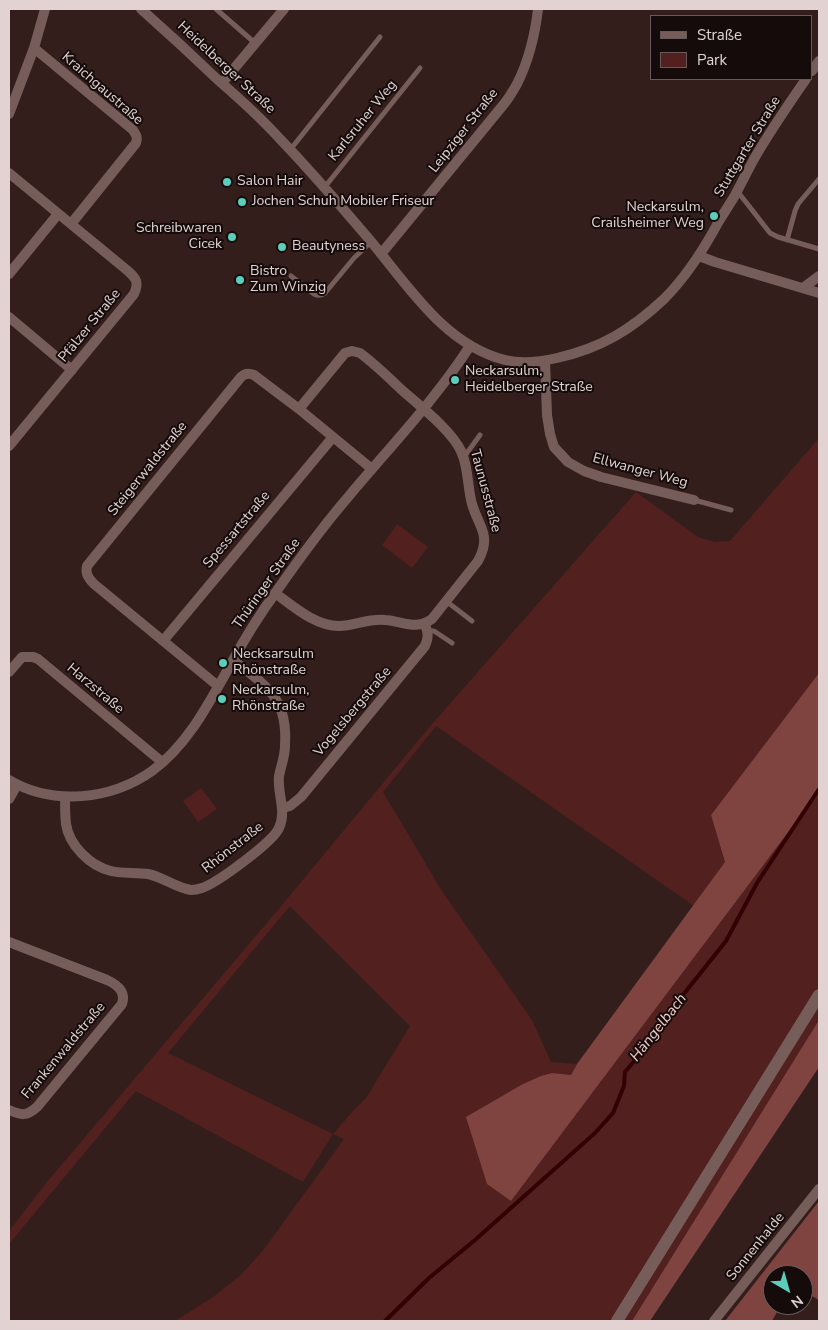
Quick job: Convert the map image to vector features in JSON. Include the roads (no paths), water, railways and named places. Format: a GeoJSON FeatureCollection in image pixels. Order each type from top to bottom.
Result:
{"type":"FeatureCollection","features":[{"type":"Feature","properties":{"kind":"main road"},"geometry":{"type":"LineString","coordinates":[[617,1321],[819,995]]}},
{"type":"Feature","properties":{"kind":"street"},"geometry":{"type":"LineString","coordinates":[[9,114],[34,48],[45,9]]}},
{"type":"Feature","properties":{"kind":"street","name":"Heidelberger Straße"},"geometry":{"type":"LineString","coordinates":[[141,9],[262,120],[372,242],[403,282],[434,316],[470,346]]}},
{"type":"Feature","properties":{"kind":"street"},"geometry":{"type":"LineString","coordinates":[[222,83],[284,9]]}},
{"type":"Feature","properties":{"kind":"street","name":"Leipziger Straße"},"geometry":{"type":"LineString","coordinates":[[381,254],[504,104],[516,85],[527,60],[534,36],[538,9]]}},
{"type":"Feature","properties":{"kind":"street","name":"Kraichgaustraße"},"geometry":{"type":"LineString","coordinates":[[34,48],[133,130],[138,138],[71,224]]}},
{"type":"Feature","properties":{"kind":"street","name":"Stuttgarter Straße"},"geometry":{"type":"LineString","coordinates":[[470,346],[488,355],[507,361],[530,363],[545,361],[575,354],[604,343],[640,320],[664,298],[699,256],[766,139],[805,80]]}},
{"type":"Feature","properties":{"kind":"street","name":"Pfälzer Straße"},"geometry":{"type":"LineString","coordinates":[[9,173],[134,276],[137,283],[134,294],[9,446]]}},
{"type":"Feature","properties":{"kind":"street"},"geometry":{"type":"LineString","coordinates":[[9,274],[58,214]]}},
{"type":"Feature","properties":{"kind":"street"},"geometry":{"type":"LineString","coordinates":[[699,256],[819,293]]}},
{"type":"Feature","properties":{"kind":"street"},"geometry":{"type":"LineString","coordinates":[[804,288],[819,276]]}},
{"type":"Feature","properties":{"kind":"street"},"geometry":{"type":"LineString","coordinates":[[9,318],[72,370]]}},
{"type":"Feature","properties":{"kind":"street","name":"Thüringer Straße"},"geometry":{"type":"LineString","coordinates":[[13,783],[47,794],[65,797],[93,794],[112,790],[141,778],[162,762],[192,729],[232,660],[275,593],[347,498],[423,409],[470,346]]}},
{"type":"Feature","properties":{"kind":"street","name":"Taunusstraße"},"geometry":{"type":"LineString","coordinates":[[299,409],[345,353],[356,351],[423,409],[455,441],[466,465],[472,504],[484,532],[485,542],[478,561],[427,627]]}},
{"type":"Feature","properties":{"kind":"street","name":"Ellwanger Weg"},"geometry":{"type":"LineString","coordinates":[[545,361],[547,415],[550,434],[554,447],[568,462],[584,471],[601,477],[694,500]]}},
{"type":"Feature","properties":{"kind":"street","name":"Steigerwaldstraße"},"geometry":{"type":"LineString","coordinates":[[218,686],[94,584],[87,575],[87,566],[242,376],[250,373],[299,409],[372,469]]}},
{"type":"Feature","properties":{"kind":"street","name":"Spessartstraße"},"geometry":{"type":"LineString","coordinates":[[163,640],[333,437]]}},
{"type":"Feature","properties":{"kind":"street"},"geometry":{"type":"LineString","coordinates":[[275,593],[312,618],[328,624],[338,626],[386,620],[427,627]]}},
{"type":"Feature","properties":{"kind":"street","name":"Vogelsbergstraße"},"geometry":{"type":"LineString","coordinates":[[283,808],[290,806],[300,796],[425,646],[429,638],[427,627]]}},
{"type":"Feature","properties":{"kind":"street","name":"Harzstraße"},"geometry":{"type":"LineString","coordinates":[[9,672],[22,657],[38,659],[162,762]]}},
{"type":"Feature","properties":{"kind":"street","name":"Rhönstraße"},"geometry":{"type":"LineString","coordinates":[[65,797],[66,824],[74,845],[89,860],[101,868],[110,871],[120,873],[140,872],[154,875],[190,890],[200,889],[257,851],[278,829],[282,819],[283,808],[279,783],[285,747],[284,730],[281,710],[275,698],[267,688],[232,660]]}},
{"type":"Feature","properties":{"kind":"street"},"geometry":{"type":"LineString","coordinates":[[9,799],[13,783]]}},
{"type":"Feature","properties":{"kind":"street","name":"Frankenwaldstraße"},"geometry":{"type":"LineString","coordinates":[[9,942],[107,980],[120,988],[124,998],[122,1004],[32,1112],[24,1114],[9,1110]]}},
{"type":"Feature","properties":{"kind":"street","name":"Sonnenhalde"},"geometry":{"type":"LineString","coordinates":[[714,1321],[819,1190]]}},
{"type":"Feature","properties":{"kind":"lane"},"geometry":{"type":"LineString","coordinates":[[216,9],[255,44]]}},
{"type":"Feature","properties":{"kind":"lane"},"geometry":{"type":"LineString","coordinates":[[290,150],[380,37]]}},
{"type":"Feature","properties":{"kind":"lane","name":"Karlsruher Weg"},"geometry":{"type":"LineString","coordinates":[[324,188],[420,68]]}},
{"type":"Feature","properties":{"kind":"lane"},"geometry":{"type":"LineString","coordinates":[[787,240],[798,204],[819,179]]}},
{"type":"Feature","properties":{"kind":"lane"},"geometry":{"type":"LineString","coordinates":[[737,191],[770,233],[819,249]]}},
{"type":"Feature","properties":{"kind":"lane"},"geometry":{"type":"LineString","coordinates":[[291,276],[314,294],[322,295],[354,258],[372,242]]}},
{"type":"Feature","properties":{"kind":"lane"},"geometry":{"type":"LineString","coordinates":[[463,457],[480,435]]}},
{"type":"Feature","properties":{"kind":"lane"},"geometry":{"type":"LineString","coordinates":[[694,500],[731,510]]}},
{"type":"Feature","properties":{"kind":"lane"},"geometry":{"type":"LineString","coordinates":[[446,601],[472,621]]}},
{"type":"Feature","properties":{"kind":"lane"},"geometry":{"type":"LineString","coordinates":[[427,627],[452,643]]}},
{"type":"Feature","properties":{"kind":"waterway","name":"Hängelbach"},"geometry":{"type":"LineString","coordinates":[[385,1321],[429,1278],[475,1240],[595,1133],[613,1113],[624,1086],[625,1072],[652,1040],[667,1015],[726,941],[757,883],[819,789]]}},
{"type":"Feature","properties":{"kind":"place","name":"Salon Hair"},"geometry":{"type":"Point","coordinates":[227,182]}},
{"type":"Feature","properties":{"kind":"place","name":"Jochen Schuh Mobiler Friseur"},"geometry":{"type":"Point","coordinates":[242,202]}},
{"type":"Feature","properties":{"kind":"place","name":"Neckarsulm, Crailsheimer Weg"},"geometry":{"type":"Point","coordinates":[714,216]}},
{"type":"Feature","properties":{"kind":"place","name":"Schreibwaren Cicek"},"geometry":{"type":"Point","coordinates":[232,237]}},
{"type":"Feature","properties":{"kind":"place","name":"Beautyness"},"geometry":{"type":"Point","coordinates":[282,247]}},
{"type":"Feature","properties":{"kind":"place","name":"Bistro Zum Winzig"},"geometry":{"type":"Point","coordinates":[240,280]}},
{"type":"Feature","properties":{"kind":"place","name":"Neckarsulm, Heidelberger Straße"},"geometry":{"type":"Point","coordinates":[455,380]}},
{"type":"Feature","properties":{"kind":"place","name":"Necksarsulm Rhönstraße"},"geometry":{"type":"Point","coordinates":[223,663]}},
{"type":"Feature","properties":{"kind":"place","name":"Neckarsulm, Rhönstraße"},"geometry":{"type":"Point","coordinates":[222,699]}}]}
